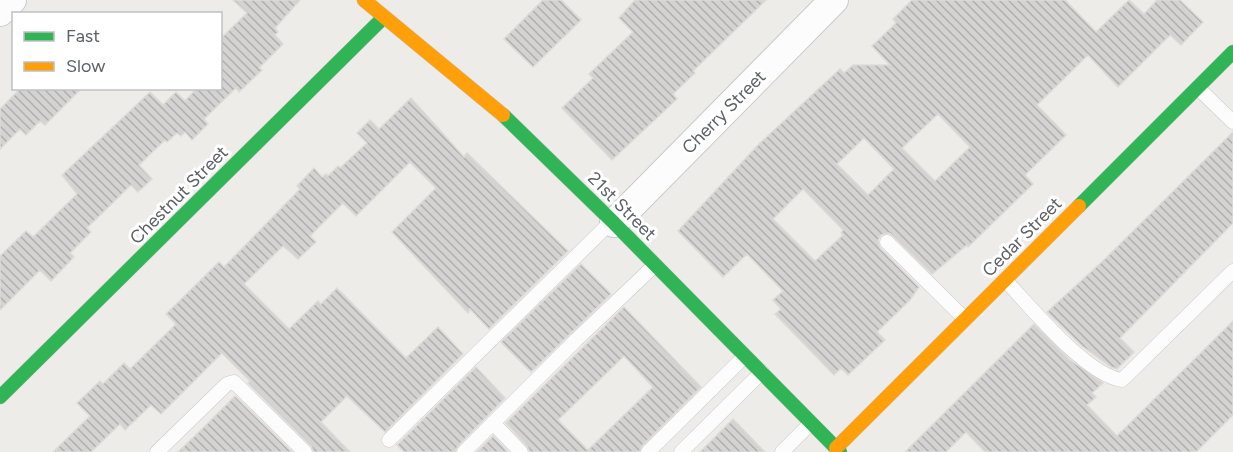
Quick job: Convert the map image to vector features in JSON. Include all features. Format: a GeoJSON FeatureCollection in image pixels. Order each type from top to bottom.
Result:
{"type":"FeatureCollection","features":[{"type":"Feature","properties":{"kind":"street"},"geometry":{"type":"LineString","coordinates":[[0,12],[12,0]]}},
{"type":"Feature","properties":{"kind":"street","name":"21st Street"},"geometry":{"type":"LineString","coordinates":[[364,0],[383,18],[485,98],[613,222],[838,450]]}},
{"type":"Feature","properties":{"kind":"street","name":"Cherry Street"},"geometry":{"type":"LineString","coordinates":[[613,222],[834,0]]}},
{"type":"Feature","properties":{"kind":"street","name":"Chestnut Street"},"geometry":{"type":"LineString","coordinates":[[0,397],[383,18]]}},
{"type":"Feature","properties":{"kind":"street","name":"Cedar Street"},"geometry":{"type":"LineString","coordinates":[[838,450],[965,319],[1233,52]]}},
{"type":"Feature","properties":{"kind":"lane"},"geometry":{"type":"LineString","coordinates":[[1198,88],[1233,122]]}},
{"type":"Feature","properties":{"kind":"lane"},"geometry":{"type":"LineString","coordinates":[[390,440],[613,222]]}},
{"type":"Feature","properties":{"kind":"lane"},"geometry":{"type":"LineString","coordinates":[[887,242],[965,319]]}},
{"type":"Feature","properties":{"kind":"lane"},"geometry":{"type":"LineString","coordinates":[[464,452],[655,265]]}},
{"type":"Feature","properties":{"kind":"lane"},"geometry":{"type":"LineString","coordinates":[[1005,280],[1090,366],[1112,378],[1122,380],[1233,271]]}},
{"type":"Feature","properties":{"kind":"lane"},"geometry":{"type":"LineString","coordinates":[[648,452],[745,356]]}},
{"type":"Feature","properties":{"kind":"lane"},"geometry":{"type":"LineString","coordinates":[[681,452],[762,372]]}},
{"type":"Feature","properties":{"kind":"lane"},"geometry":{"type":"LineString","coordinates":[[157,452],[227,384],[234,382],[305,452]]}},
{"type":"Feature","properties":{"kind":"lane"},"geometry":{"type":"LineString","coordinates":[[493,423],[521,452]]}},
{"type":"Feature","properties":{"kind":"lane"},"geometry":{"type":"LineString","coordinates":[[782,452],[812,423]]}},
{"type":"Feature","properties":{"kind":"building"},"geometry":{"type":"Polygon","coordinates":[[[233,0],[300,0],[275,28],[278,32],[275,35],[283,44],[259,68],[262,70],[239,92],[236,88],[204,119],[208,124],[192,140],[185,132],[181,136],[177,133],[167,142],[165,140],[139,165],[152,179],[138,192],[131,185],[87,228],[91,232],[70,253],[74,257],[51,281],[40,270],[0,310],[0,256],[26,231],[33,237],[77,194],[62,175],[150,92],[163,105],[176,92],[185,101],[195,90],[222,90],[222,37],[247,13],[233,0]]]}},
{"type":"Feature","properties":{"kind":"building"},"geometry":{"type":"Polygon","coordinates":[[[543,0],[561,0],[581,20],[533,67],[504,39],[543,0]]]}},
{"type":"Feature","properties":{"kind":"building"},"geometry":{"type":"Polygon","coordinates":[[[635,0],[766,0],[693,71],[695,73],[673,94],[677,99],[612,160],[562,108],[593,78],[589,74],[633,32],[619,18],[635,0]]]}},
{"type":"Feature","properties":{"kind":"building"},"geometry":{"type":"Polygon","coordinates":[[[912,0],[1065,0],[1096,32],[1129,0],[1144,14],[1157,0],[1180,0],[1203,22],[1181,45],[1170,35],[1118,87],[1088,55],[1037,105],[1066,135],[1025,175],[1033,184],[968,247],[967,245],[932,274],[893,236],[889,233],[881,235],[878,240],[880,248],[919,287],[910,300],[877,332],[885,340],[848,375],[841,368],[834,375],[775,314],[781,309],[773,300],[783,291],[747,254],[723,277],[678,231],[759,144],[840,69],[844,73],[853,65],[890,65],[872,46],[896,23],[893,19],[912,0]],[[938,114],[902,148],[935,181],[970,147],[938,114]],[[864,138],[837,164],[868,195],[894,169],[864,138]],[[803,189],[773,219],[815,261],[843,235],[841,233],[843,230],[803,189]]]}},
{"type":"Feature","properties":{"kind":"building"},"geometry":{"type":"Polygon","coordinates":[[[19,90],[80,90],[45,125],[40,121],[26,135],[20,129],[0,149],[0,109],[19,90]]]}},
{"type":"Feature","properties":{"kind":"building"},"geometry":{"type":"Polygon","coordinates":[[[411,98],[464,157],[467,153],[568,251],[489,329],[470,309],[468,313],[392,232],[436,188],[410,162],[356,216],[343,203],[310,236],[316,242],[298,259],[283,246],[244,284],[289,329],[318,301],[321,304],[337,288],[406,358],[438,327],[463,354],[385,432],[347,396],[321,422],[350,452],[314,452],[311,446],[248,383],[250,381],[222,353],[161,414],[151,405],[125,430],[120,424],[91,452],[53,452],[90,416],[77,403],[100,381],[103,384],[124,363],[130,369],[176,324],[166,314],[219,262],[224,267],[300,189],[297,186],[314,168],[322,177],[326,174],[328,176],[338,166],[340,168],[367,143],[357,133],[370,120],[379,129],[411,98]]]}},
{"type":"Feature","properties":{"kind":"building"},"geometry":{"type":"Polygon","coordinates":[[[1233,132],[1233,223],[1120,338],[1134,352],[1117,369],[1111,367],[1082,346],[1047,312],[1105,259],[1233,132]]]}},
{"type":"Feature","properties":{"kind":"building"},"geometry":{"type":"Polygon","coordinates":[[[581,264],[611,294],[531,372],[501,342],[581,264]]]}},
{"type":"Feature","properties":{"kind":"building"},"geometry":{"type":"Polygon","coordinates":[[[624,307],[701,387],[642,446],[639,452],[530,452],[506,423],[624,307]],[[624,356],[558,420],[588,450],[653,387],[624,356]]]}},
{"type":"Feature","properties":{"kind":"building"},"geometry":{"type":"Polygon","coordinates":[[[1233,321],[1233,415],[1196,452],[985,452],[966,432],[946,452],[905,452],[1034,324],[1070,360],[1103,383],[1092,393],[1096,397],[1087,405],[1117,436],[1233,321]]]}},
{"type":"Feature","properties":{"kind":"building"},"geometry":{"type":"Polygon","coordinates":[[[476,367],[505,398],[458,446],[455,452],[404,452],[397,445],[476,367]]]}},
{"type":"Feature","properties":{"kind":"building"},"geometry":{"type":"Polygon","coordinates":[[[235,396],[292,452],[178,452],[235,396]]]}},
{"type":"Feature","properties":{"kind":"building"},"geometry":{"type":"Polygon","coordinates":[[[733,419],[765,452],[700,452],[733,419]]]}},
{"type":"Feature","properties":{"kind":"building"},"geometry":{"type":"Polygon","coordinates":[[[493,436],[508,452],[477,452],[493,436]]]}},
{"type":"Feature","properties":{"kind":"traffic: fast"},"geometry":{"type":"LineString","coordinates":[[0,397],[383,18]]}},
{"type":"Feature","properties":{"kind":"traffic: fast"},"geometry":{"type":"LineString","coordinates":[[1079,206],[1233,52]]}},
{"type":"Feature","properties":{"kind":"traffic: fast"},"geometry":{"type":"LineString","coordinates":[[503,115],[612,221],[840,452]]}},
{"type":"Feature","properties":{"kind":"traffic: slow"},"geometry":{"type":"LineString","coordinates":[[364,0],[503,115]]}},
{"type":"Feature","properties":{"kind":"traffic: slow"},"geometry":{"type":"LineString","coordinates":[[836,448],[1079,206]]}}]}
